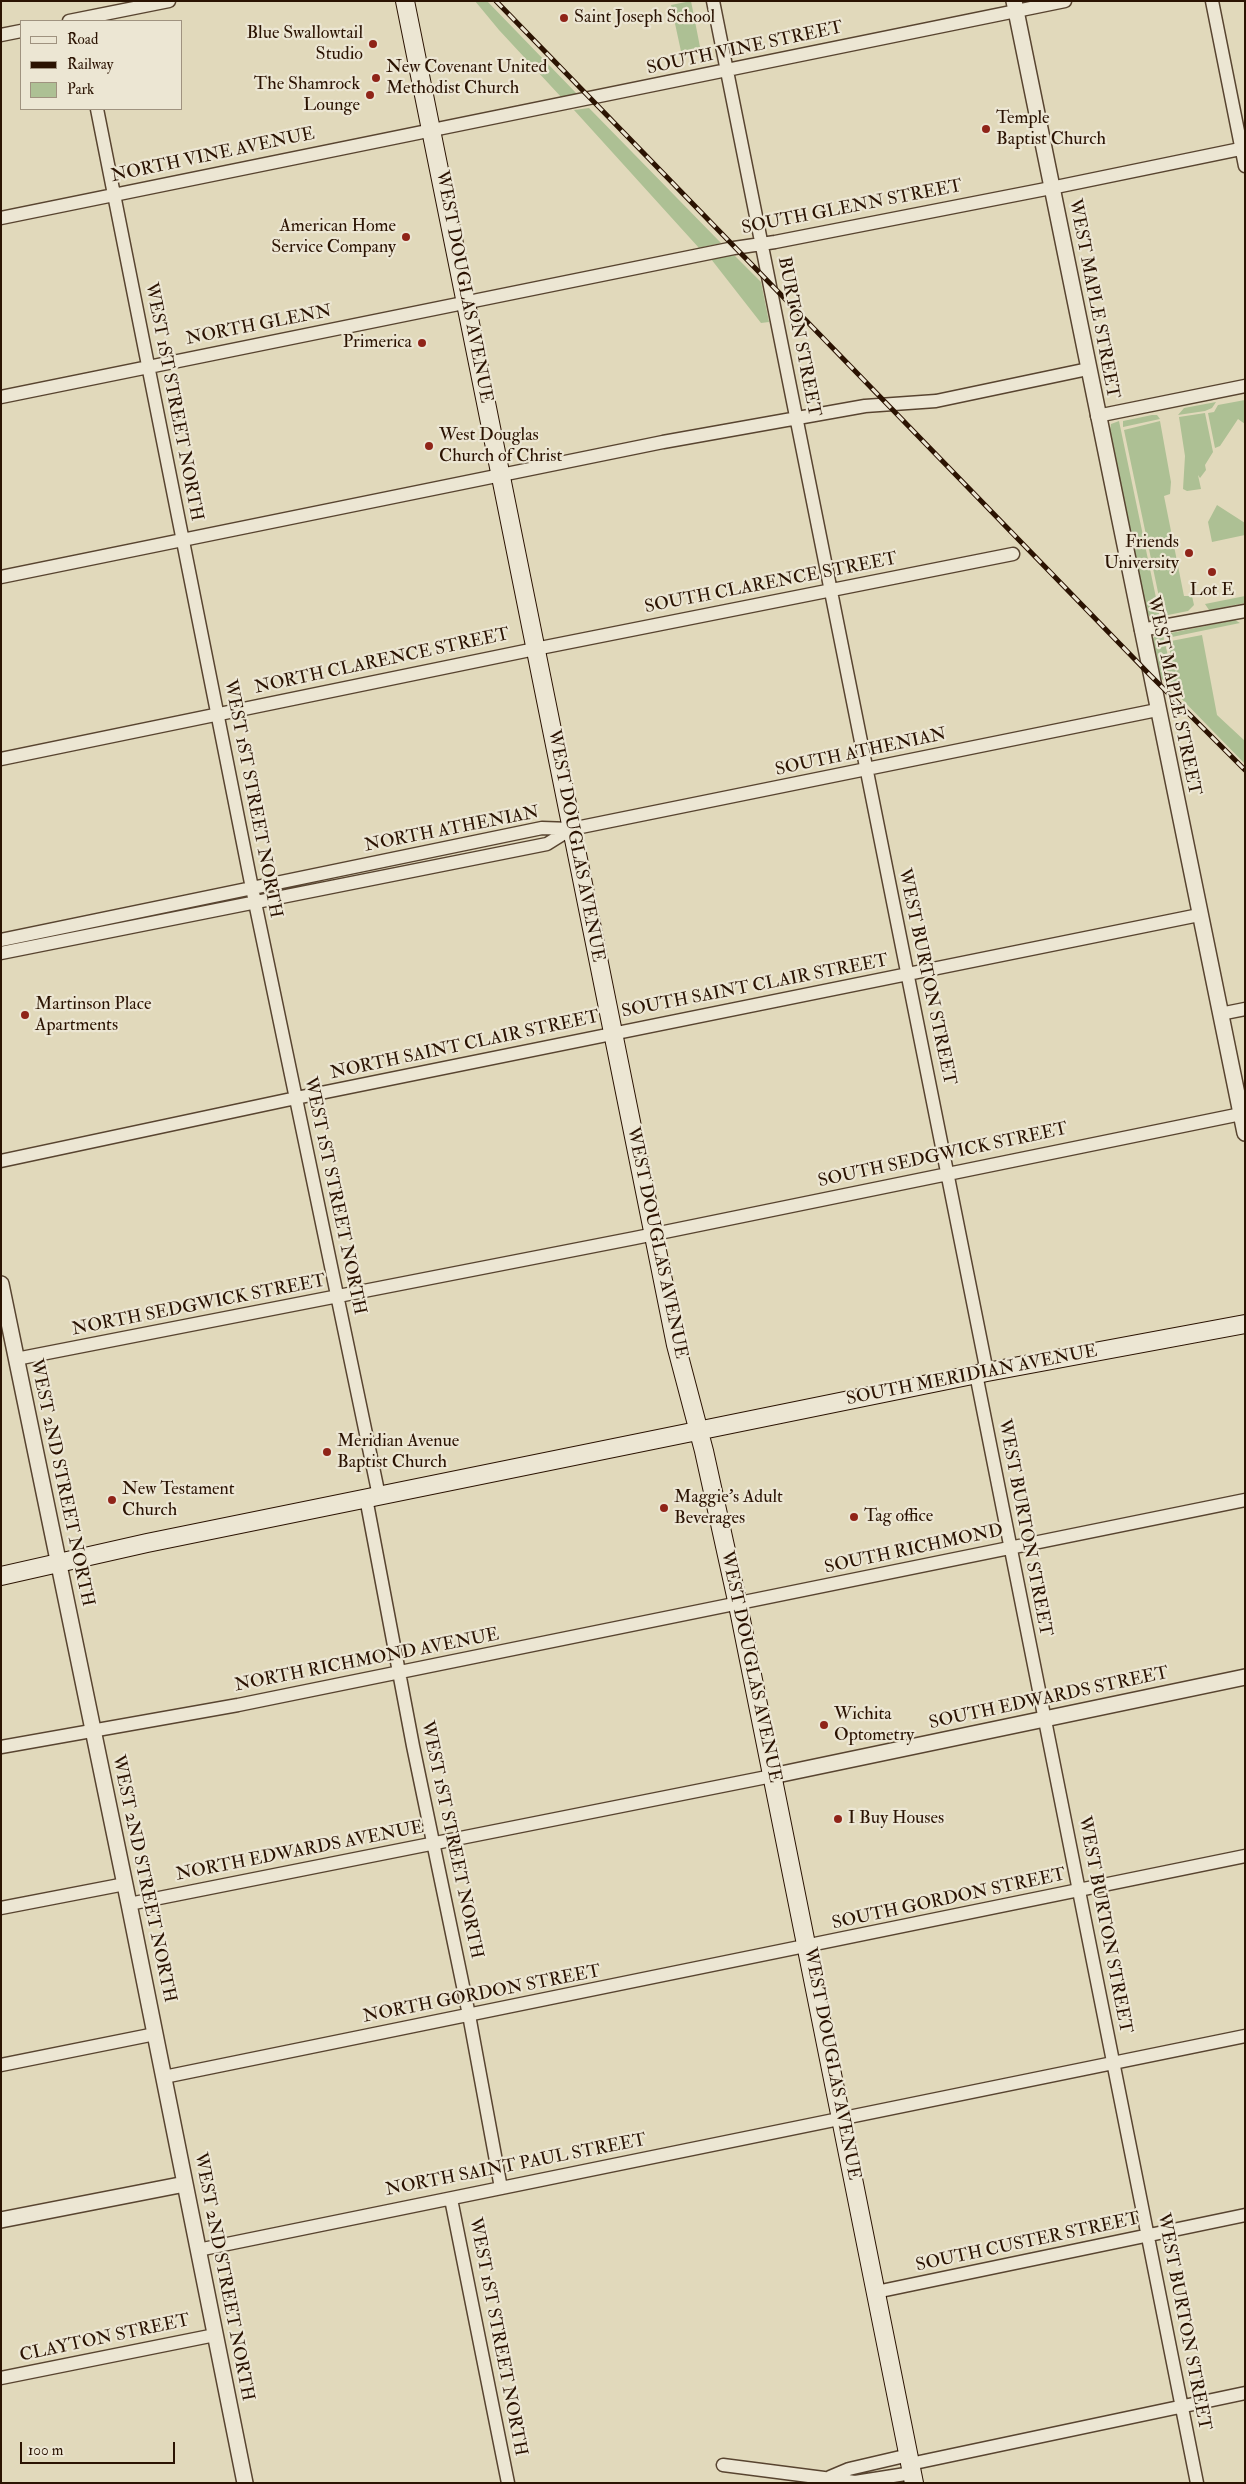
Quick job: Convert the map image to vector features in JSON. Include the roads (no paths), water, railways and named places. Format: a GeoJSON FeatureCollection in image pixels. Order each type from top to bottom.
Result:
{"type":"FeatureCollection","features":[{"type":"Feature","properties":{"kind":"main road","name":"WEST DOUGLAS AVENUE"},"geometry":{"type":"LineString","coordinates":[[406,1],[653,1234],[676,1345],[699,1432],[738,1605],[911,2468]]}},
{"type":"Feature","properties":{"kind":"main road","name":"SOUTH MERIDIAN AVENUE"},"geometry":{"type":"LineString","coordinates":[[1,1576],[372,1497],[982,1373],[1245,1324]]}},
{"type":"Feature","properties":{"kind":"street"},"geometry":{"type":"LineString","coordinates":[[81,20],[170,1]]}},
{"type":"Feature","properties":{"kind":"street","name":"BURTON STREET"},"geometry":{"type":"LineString","coordinates":[[713,1],[830,591]]}},
{"type":"Feature","properties":{"kind":"street","name":"SOUTH VINE STREET"},"geometry":{"type":"LineString","coordinates":[[431,129],[727,71],[1014,6],[1065,1]]}},
{"type":"Feature","properties":{"kind":"street"},"geometry":{"type":"LineString","coordinates":[[1212,1],[1243,148],[1245,166]]}},
{"type":"Feature","properties":{"kind":"street","name":"WEST MAPLE STREET"},"geometry":{"type":"LineString","coordinates":[[1014,6],[1245,1133]]}},
{"type":"Feature","properties":{"kind":"street"},"geometry":{"type":"LineString","coordinates":[[1,35],[20,31]]}},
{"type":"Feature","properties":{"kind":"street","name":"WEST 1ST STREET NORTH"},"geometry":{"type":"LineString","coordinates":[[97,110],[255,903],[336,1297],[372,1497],[399,1672],[469,2015],[501,2188]]}},
{"type":"Feature","properties":{"kind":"street","name":"NORTH VINE AVENUE"},"geometry":{"type":"LineString","coordinates":[[1,218],[431,129]]}},
{"type":"Feature","properties":{"kind":"street","name":"SOUTH GLENN STREET"},"geometry":{"type":"LineString","coordinates":[[466,303],[734,248],[1051,188],[1243,148]]}},
{"type":"Feature","properties":{"kind":"street","name":"NORTH GLENN"},"geometry":{"type":"LineString","coordinates":[[1,397],[466,303]]}},
{"type":"Feature","properties":{"kind":"street"},"geometry":{"type":"LineString","coordinates":[[1,577],[796,418],[865,406],[936,400],[1088,369]]}},
{"type":"Feature","properties":{"kind":"street"},"geometry":{"type":"LineString","coordinates":[[1097,416],[1245,386]]}},
{"type":"Feature","properties":{"kind":"street","name":"SOUTH CLARENCE STREET"},"geometry":{"type":"LineString","coordinates":[[535,649],[1013,554]]}},
{"type":"Feature","properties":{"kind":"street","name":"WEST BURTON STREET"},"geometry":{"type":"LineString","coordinates":[[830,591],[949,1173],[1011,1548],[1197,2483]]}},
{"type":"Feature","properties":{"kind":"street"},"geometry":{"type":"LineString","coordinates":[[1141,630],[1245,610]]}},
{"type":"Feature","properties":{"kind":"street","name":"NORTH CLARENCE STREET"},"geometry":{"type":"LineString","coordinates":[[1,759],[535,649]]}},
{"type":"Feature","properties":{"kind":"street","name":"SOUTH ATHENIAN"},"geometry":{"type":"LineString","coordinates":[[572,829],[866,771],[1157,710]]}},
{"type":"Feature","properties":{"kind":"street","name":"NORTH ATHENIAN"},"geometry":{"type":"LineString","coordinates":[[1,940],[542,828],[572,829]]}},
{"type":"Feature","properties":{"kind":"street","name":"NORTH ATHENIAN"},"geometry":{"type":"LineString","coordinates":[[1,953],[547,844],[572,829]]}},
{"type":"Feature","properties":{"kind":"street","name":"SOUTH SAINT CLAIR STREET"},"geometry":{"type":"LineString","coordinates":[[613,1034],[1199,915]]}},
{"type":"Feature","properties":{"kind":"street"},"geometry":{"type":"LineString","coordinates":[[1220,1014],[1245,1009]]}},
{"type":"Feature","properties":{"kind":"street","name":"NORTH SAINT CLAIR STREET"},"geometry":{"type":"LineString","coordinates":[[1,1160],[613,1034]]}},
{"type":"Feature","properties":{"kind":"street","name":"SOUTH SEDGWICK STREET"},"geometry":{"type":"LineString","coordinates":[[653,1234],[1240,1114]]}},
{"type":"Feature","properties":{"kind":"street","name":"NORTH SEDGWICK STREET"},"geometry":{"type":"LineString","coordinates":[[16,1359],[653,1234]]}},
{"type":"Feature","properties":{"kind":"street","name":"WEST 2ND STREET NORTH"},"geometry":{"type":"LineString","coordinates":[[1,1284],[125,1884],[245,2483]]}},
{"type":"Feature","properties":{"kind":"street","name":"SOUTH RICHMOND"},"geometry":{"type":"LineString","coordinates":[[738,1605],[1245,1500]]}},
{"type":"Feature","properties":{"kind":"street","name":"NORTH RICHMOND AVENUE"},"geometry":{"type":"LineString","coordinates":[[1,1747],[238,1705],[738,1605]]}},
{"type":"Feature","properties":{"kind":"street","name":"SOUTH EDWARDS STREET"},"geometry":{"type":"LineString","coordinates":[[772,1776],[1245,1677]]}},
{"type":"Feature","properties":{"kind":"street","name":"NORTH EDWARDS AVENUE"},"geometry":{"type":"LineString","coordinates":[[129,1904],[772,1776]]}},
{"type":"Feature","properties":{"kind":"street","name":"SOUTH GORDON STREET"},"geometry":{"type":"LineString","coordinates":[[807,1947],[1245,1856]]}},
{"type":"Feature","properties":{"kind":"street"},"geometry":{"type":"LineString","coordinates":[[1,1908],[125,1884]]}},
{"type":"Feature","properties":{"kind":"street","name":"NORTH GORDON STREET"},"geometry":{"type":"LineString","coordinates":[[164,2077],[807,1947]]}},
{"type":"Feature","properties":{"kind":"street"},"geometry":{"type":"LineString","coordinates":[[1,2065],[155,2034]]}},
{"type":"Feature","properties":{"kind":"street","name":"NORTH SAINT PAUL STREET"},"geometry":{"type":"LineString","coordinates":[[198,2250],[842,2120],[1245,2036]]}},
{"type":"Feature","properties":{"kind":"street"},"geometry":{"type":"LineString","coordinates":[[1,2220],[185,2184]]}},
{"type":"Feature","properties":{"kind":"street","name":"WEST 1ST STREET NORTH"},"geometry":{"type":"LineString","coordinates":[[451,2199],[508,2483]]}},
{"type":"Feature","properties":{"kind":"street","name":"SOUTH CUSTER STREET"},"geometry":{"type":"LineString","coordinates":[[876,2292],[1245,2215]]}},
{"type":"Feature","properties":{"kind":"street","name":"CLAYTON STREET"},"geometry":{"type":"LineString","coordinates":[[1,2378],[215,2335]]}},
{"type":"Feature","properties":{"kind":"street"},"geometry":{"type":"LineString","coordinates":[[724,2465],[854,2482],[1181,2406],[1245,2393]]}},
{"type":"Feature","properties":{"kind":"street"},"geometry":{"type":"LineString","coordinates":[[830,2478],[849,2469],[911,2468]]}},
{"type":"Feature","properties":{"kind":"railway"},"geometry":{"type":"LineString","coordinates":[[496,1],[1150,675],[1245,770]]}},
{"type":"Feature","properties":{"kind":"place","name":"Saint Joseph School"},"geometry":{"type":"Point","coordinates":[564,18]}},
{"type":"Feature","properties":{"kind":"place","name":"Blue Swallowtail Studio"},"geometry":{"type":"Point","coordinates":[373,44]}},
{"type":"Feature","properties":{"kind":"place","name":"New Covenant United Methodist Church"},"geometry":{"type":"Point","coordinates":[376,78]}},
{"type":"Feature","properties":{"kind":"place","name":"The Shamrock Lounge"},"geometry":{"type":"Point","coordinates":[370,95]}},
{"type":"Feature","properties":{"kind":"place","name":"Temple Baptist Church"},"geometry":{"type":"Point","coordinates":[986,129]}},
{"type":"Feature","properties":{"kind":"place","name":"American Home Service Company"},"geometry":{"type":"Point","coordinates":[406,237]}},
{"type":"Feature","properties":{"kind":"place","name":"Primerica"},"geometry":{"type":"Point","coordinates":[422,343]}},
{"type":"Feature","properties":{"kind":"place","name":"West Douglas Church of Christ"},"geometry":{"type":"Point","coordinates":[429,446]}},
{"type":"Feature","properties":{"kind":"place","name":"Friends University"},"geometry":{"type":"Point","coordinates":[1189,553]}},
{"type":"Feature","properties":{"kind":"place","name":"Lot E"},"geometry":{"type":"Point","coordinates":[1212,572]}},
{"type":"Feature","properties":{"kind":"place","name":"Martinson Place Apartments"},"geometry":{"type":"Point","coordinates":[25,1015]}},
{"type":"Feature","properties":{"kind":"place","name":"Meridian Avenue Baptist Church"},"geometry":{"type":"Point","coordinates":[327,1452]}},
{"type":"Feature","properties":{"kind":"place","name":"New Testament Church"},"geometry":{"type":"Point","coordinates":[112,1500]}},
{"type":"Feature","properties":{"kind":"place","name":"Maggie's Adult Beverages"},"geometry":{"type":"Point","coordinates":[664,1508]}},
{"type":"Feature","properties":{"kind":"place","name":"Tag office"},"geometry":{"type":"Point","coordinates":[854,1517]}},
{"type":"Feature","properties":{"kind":"place","name":"Wichita Optometry"},"geometry":{"type":"Point","coordinates":[824,1725]}},
{"type":"Feature","properties":{"kind":"place","name":"I Buy Houses"},"geometry":{"type":"Point","coordinates":[838,1819]}}]}
